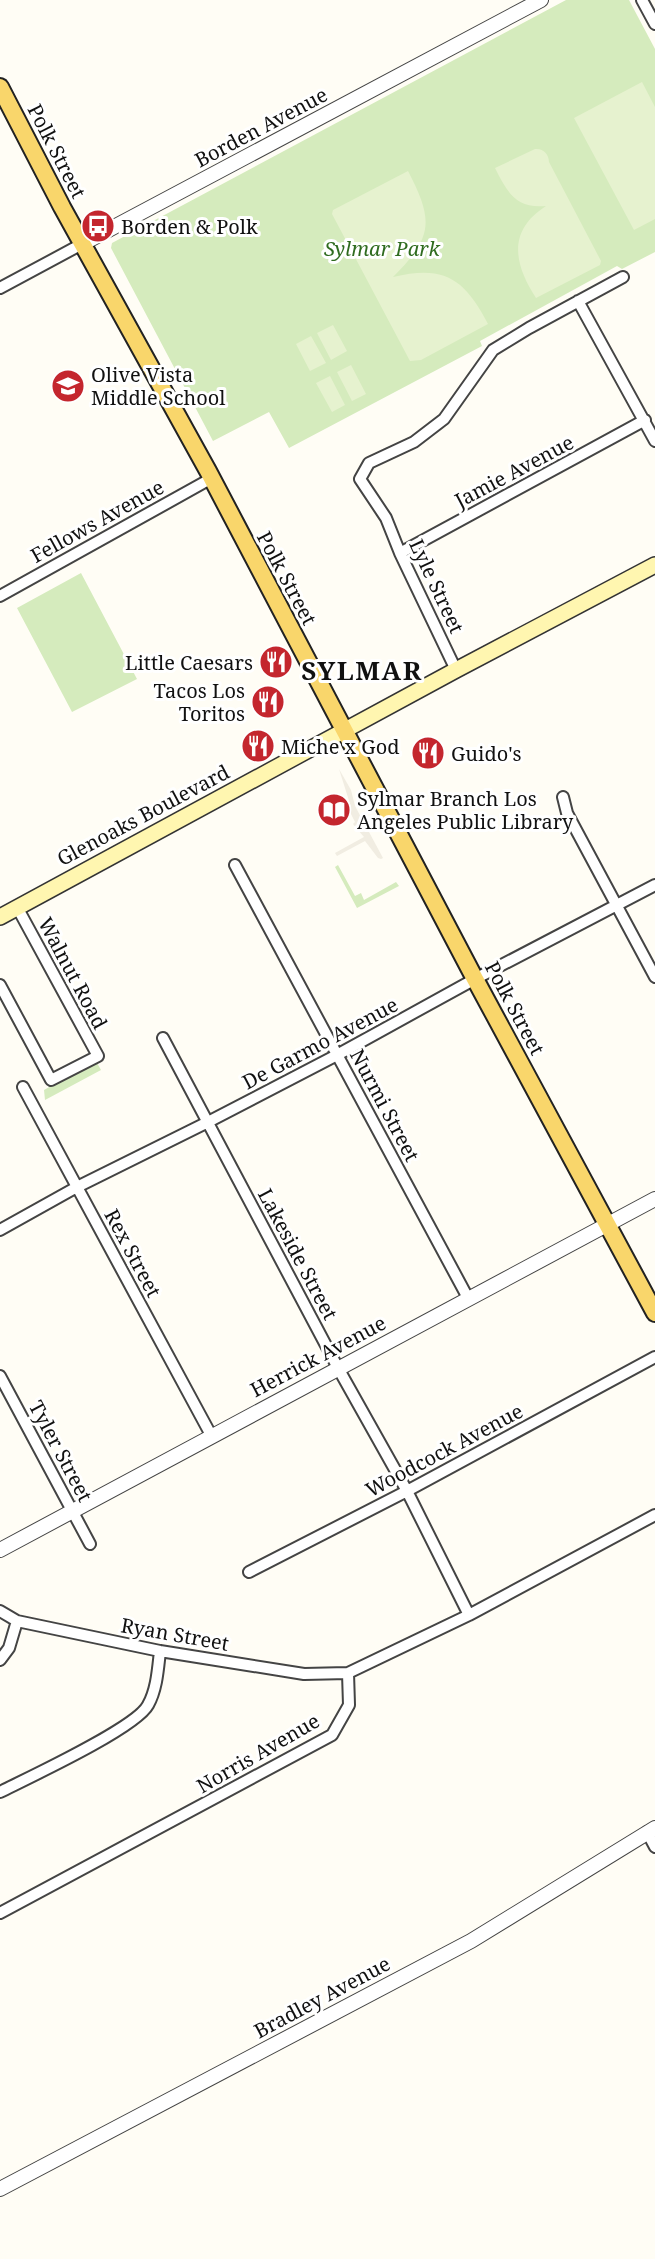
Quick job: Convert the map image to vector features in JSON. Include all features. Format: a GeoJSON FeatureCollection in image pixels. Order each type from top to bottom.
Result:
{"type":"FeatureCollection","features":[{"type":"Feature","properties":{"kind":"main road","name":"Polk Street"},"geometry":{"type":"LineString","coordinates":[[0,87],[82,244],[212,478],[475,979],[655,1313]]}},
{"type":"Feature","properties":{"kind":"main road","name":"Glenoaks Boulevard"},"geometry":{"type":"LineString","coordinates":[[0,917],[655,565]]}},
{"type":"Feature","properties":{"kind":"street","name":"Borden Avenue"},"geometry":{"type":"LineString","coordinates":[[0,288],[541,0]]}},
{"type":"Feature","properties":{"kind":"street"},"geometry":{"type":"LineString","coordinates":[[642,0],[655,24]]}},
{"type":"Feature","properties":{"kind":"street"},"geometry":{"type":"LineString","coordinates":[[623,278],[578,301],[655,441]]}},
{"type":"Feature","properties":{"kind":"street","name":"Lyle Street"},"geometry":{"type":"LineString","coordinates":[[456,670],[400,553],[386,518],[360,479],[369,463],[414,442],[444,420],[493,350],[578,301]]}},
{"type":"Feature","properties":{"kind":"street","name":"Jamie Avenue"},"geometry":{"type":"LineString","coordinates":[[400,553],[645,420]]}},
{"type":"Feature","properties":{"kind":"street","name":"Fellows Avenue"},"geometry":{"type":"LineString","coordinates":[[0,596],[212,478]]}},
{"type":"Feature","properties":{"kind":"street"},"geometry":{"type":"LineString","coordinates":[[563,797],[567,813],[655,977]]}},
{"type":"Feature","properties":{"kind":"street","name":"Nurmi Street"},"geometry":{"type":"LineString","coordinates":[[235,865],[468,1298]]}},
{"type":"Feature","properties":{"kind":"street","name":"De Garmo Avenue"},"geometry":{"type":"LineString","coordinates":[[0,1230],[77,1187],[337,1055],[475,979],[655,885]]}},
{"type":"Feature","properties":{"kind":"street","name":"Walnut Road"},"geometry":{"type":"LineString","coordinates":[[0,985],[51,1080],[98,1056],[17,908]]}},
{"type":"Feature","properties":{"kind":"street","name":"Lakeside Street"},"geometry":{"type":"LineString","coordinates":[[163,1038],[406,1491],[469,1615]]}},
{"type":"Feature","properties":{"kind":"street","name":"Rex Street"},"geometry":{"type":"LineString","coordinates":[[23,1087],[211,1435]]}},
{"type":"Feature","properties":{"kind":"street","name":"Herrick Avenue"},"geometry":{"type":"LineString","coordinates":[[0,1550],[655,1199]]}},
{"type":"Feature","properties":{"kind":"street","name":"Woodcock Avenue"},"geometry":{"type":"LineString","coordinates":[[249,1572],[406,1491],[655,1357]]}},
{"type":"Feature","properties":{"kind":"street","name":"Tyler Street"},"geometry":{"type":"LineString","coordinates":[[0,1376],[90,1544]]}},
{"type":"Feature","properties":{"kind":"street"},"geometry":{"type":"LineString","coordinates":[[348,1674],[469,1615],[655,1515]]}},
{"type":"Feature","properties":{"kind":"street","name":"Ryan Street"},"geometry":{"type":"LineString","coordinates":[[0,1611],[17,1621],[160,1650],[304,1674],[348,1674]]}},
{"type":"Feature","properties":{"kind":"street"},"geometry":{"type":"LineString","coordinates":[[0,1660],[9,1648],[17,1621]]}},
{"type":"Feature","properties":{"kind":"street"},"geometry":{"type":"LineString","coordinates":[[0,1792],[125,1726],[148,1707],[156,1683],[160,1650]]}},
{"type":"Feature","properties":{"kind":"street","name":"Norris Avenue"},"geometry":{"type":"LineString","coordinates":[[0,1913],[332,1735],[349,1705],[348,1674]]}},
{"type":"Feature","properties":{"kind":"street"},"geometry":{"type":"LineString","coordinates":[[651,1830],[655,1846]]}},
{"type":"Feature","properties":{"kind":"street","name":"Bradley Avenue"},"geometry":{"type":"LineString","coordinates":[[0,2189],[471,1941],[651,1830]]}},
{"type":"Feature","properties":{"kind":"green space","name":"Sylmar Park"},"geometry":{"type":"Polygon","coordinates":[[[566,0],[629,0],[655,49],[655,252],[622,269],[617,266],[480,341],[482,346],[289,448],[269,412],[213,441],[111,248],[112,243],[566,0]]]}},
{"type":"Feature","properties":{"kind":"green space"},"geometry":{"type":"Polygon","coordinates":[[[642,82],[655,107],[655,219],[634,230],[574,118],[642,82]]]}},
{"type":"Feature","properties":{"kind":"green space"},"geometry":{"type":"Polygon","coordinates":[[[535,149],[541,149],[547,154],[549,162],[601,261],[600,265],[536,298],[523,273],[518,249],[525,226],[546,206],[527,205],[520,202],[508,191],[495,168],[535,149]]]}},
{"type":"Feature","properties":{"kind":"green space"},"geometry":{"type":"Polygon","coordinates":[[[408,171],[422,203],[425,228],[416,251],[393,277],[426,273],[439,274],[451,279],[470,296],[488,324],[421,360],[410,361],[332,214],[333,210],[408,171]]]}},
{"type":"Feature","properties":{"kind":"green space"},"geometry":{"type":"Polygon","coordinates":[[[333,325],[347,351],[331,360],[317,333],[333,325]]]}},
{"type":"Feature","properties":{"kind":"green space"},"geometry":{"type":"Polygon","coordinates":[[[311,336],[326,363],[310,371],[296,344],[311,336]]]}},
{"type":"Feature","properties":{"kind":"green space"},"geometry":{"type":"Polygon","coordinates":[[[351,365],[366,394],[352,401],[337,372],[351,365]]]}},
{"type":"Feature","properties":{"kind":"green space"},"geometry":{"type":"Polygon","coordinates":[[[330,376],[345,405],[332,412],[316,383],[330,376]]]}},
{"type":"Feature","properties":{"kind":"green space"},"geometry":{"type":"Polygon","coordinates":[[[81,573],[137,679],[72,712],[17,608],[81,573]]]}},
{"type":"Feature","properties":{"kind":"green space"},"geometry":{"type":"Polygon","coordinates":[[[338,865],[355,896],[361,893],[364,900],[396,882],[399,886],[357,908],[335,867],[338,865]]]}},
{"type":"Feature","properties":{"kind":"green space"},"geometry":{"type":"Polygon","coordinates":[[[96,1061],[101,1070],[45,1100],[44,1090],[96,1061]]]}},
{"type":"Feature","properties":{"kind":"shaded area"},"geometry":{"type":"Polygon","coordinates":[[[339,769],[351,790],[355,806],[383,858],[381,859],[365,841],[337,856],[335,853],[364,837],[353,824],[355,822],[348,808],[351,807],[339,769]]]}},
{"type":"Feature","properties":{"kind":"place","name":"Borden & Polk"},"geometry":{"type":"Point","coordinates":[98,226]}},
{"type":"Feature","properties":{"kind":"place","name":"Olive Vista Middle School"},"geometry":{"type":"Point","coordinates":[68,386]}},
{"type":"Feature","properties":{"kind":"place","name":"Little Caesars"},"geometry":{"type":"Point","coordinates":[276,662]}},
{"type":"Feature","properties":{"kind":"place","name":"Tacos Los Toritos"},"geometry":{"type":"Point","coordinates":[268,702]}},
{"type":"Feature","properties":{"kind":"place","name":"Miche x God"},"geometry":{"type":"Point","coordinates":[258,746]}},
{"type":"Feature","properties":{"kind":"place","name":"Guido's"},"geometry":{"type":"Point","coordinates":[428,753]}},
{"type":"Feature","properties":{"kind":"place","name":"Sylmar Branch Los Angeles Public Library"},"geometry":{"type":"Point","coordinates":[334,810]}},
{"type":"Feature","properties":{"kind":"district","name":"SYLMAR"},"geometry":{"type":"Point","coordinates":[362,670]}}]}
